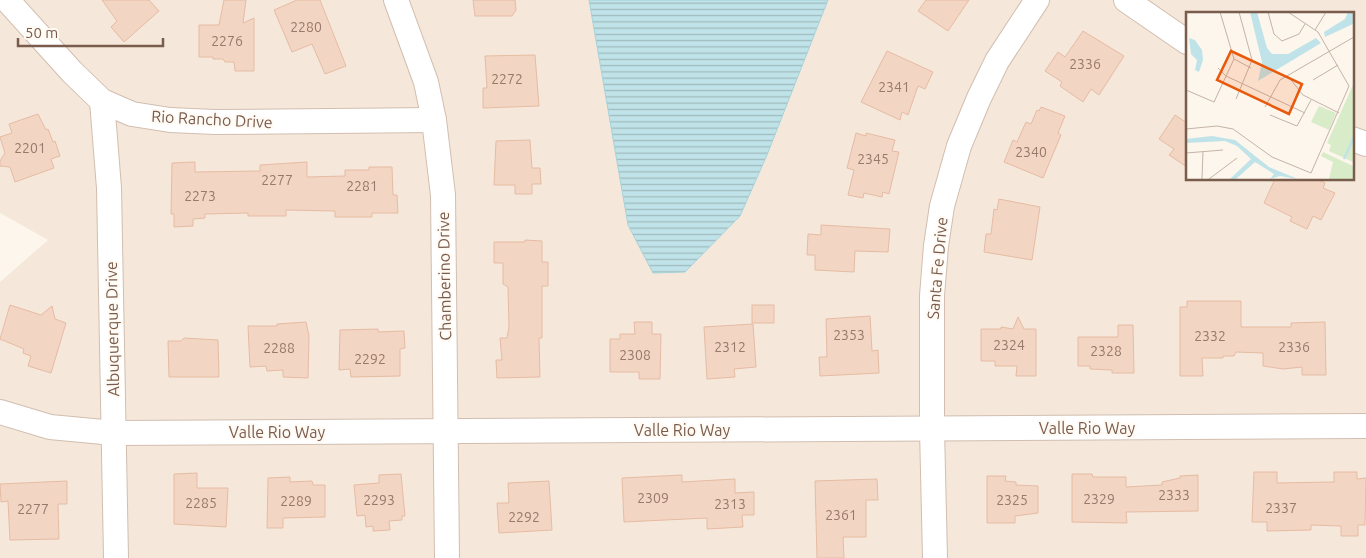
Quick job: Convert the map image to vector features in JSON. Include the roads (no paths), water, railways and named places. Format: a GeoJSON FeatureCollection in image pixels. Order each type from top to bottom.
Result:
{"type":"FeatureCollection","features":[{"type":"Feature","properties":{"kind":"street","name":"Rio Rancho Drive"},"geometry":{"type":"LineString","coordinates":[[7,0],[72,72],[102,101],[132,114],[170,120],[215,122],[434,120]]}},
{"type":"Feature","properties":{"kind":"street","name":"Chamberino Drive"},"geometry":{"type":"LineString","coordinates":[[396,0],[426,82],[434,120],[443,194],[447,558]]}},
{"type":"Feature","properties":{"kind":"street","name":"Santa Fe Drive"},"geometry":{"type":"LineString","coordinates":[[935,558],[932,429],[932,296],[936,246],[942,206],[960,146],[979,98],[997,61],[1037,0]]}},
{"type":"Feature","properties":{"kind":"street"},"geometry":{"type":"LineString","coordinates":[[1126,0],[1186,41]]}},
{"type":"Feature","properties":{"kind":"street","name":"Albuquerque Drive"},"geometry":{"type":"LineString","coordinates":[[102,101],[110,188],[116,558]]}},
{"type":"Feature","properties":{"kind":"street"},"geometry":{"type":"LineString","coordinates":[[1354,140],[1366,144]]}},
{"type":"Feature","properties":{"kind":"street","name":"Valle Rio Way"},"geometry":{"type":"LineString","coordinates":[[0,412],[50,427],[114,433],[1366,426]]}},
{"type":"Feature","properties":{"kind":"water"},"geometry":{"type":"Polygon","coordinates":[[[589,0],[828,0],[767,155],[740,216],[685,272],[653,273],[628,225],[589,0]]]}}]}
